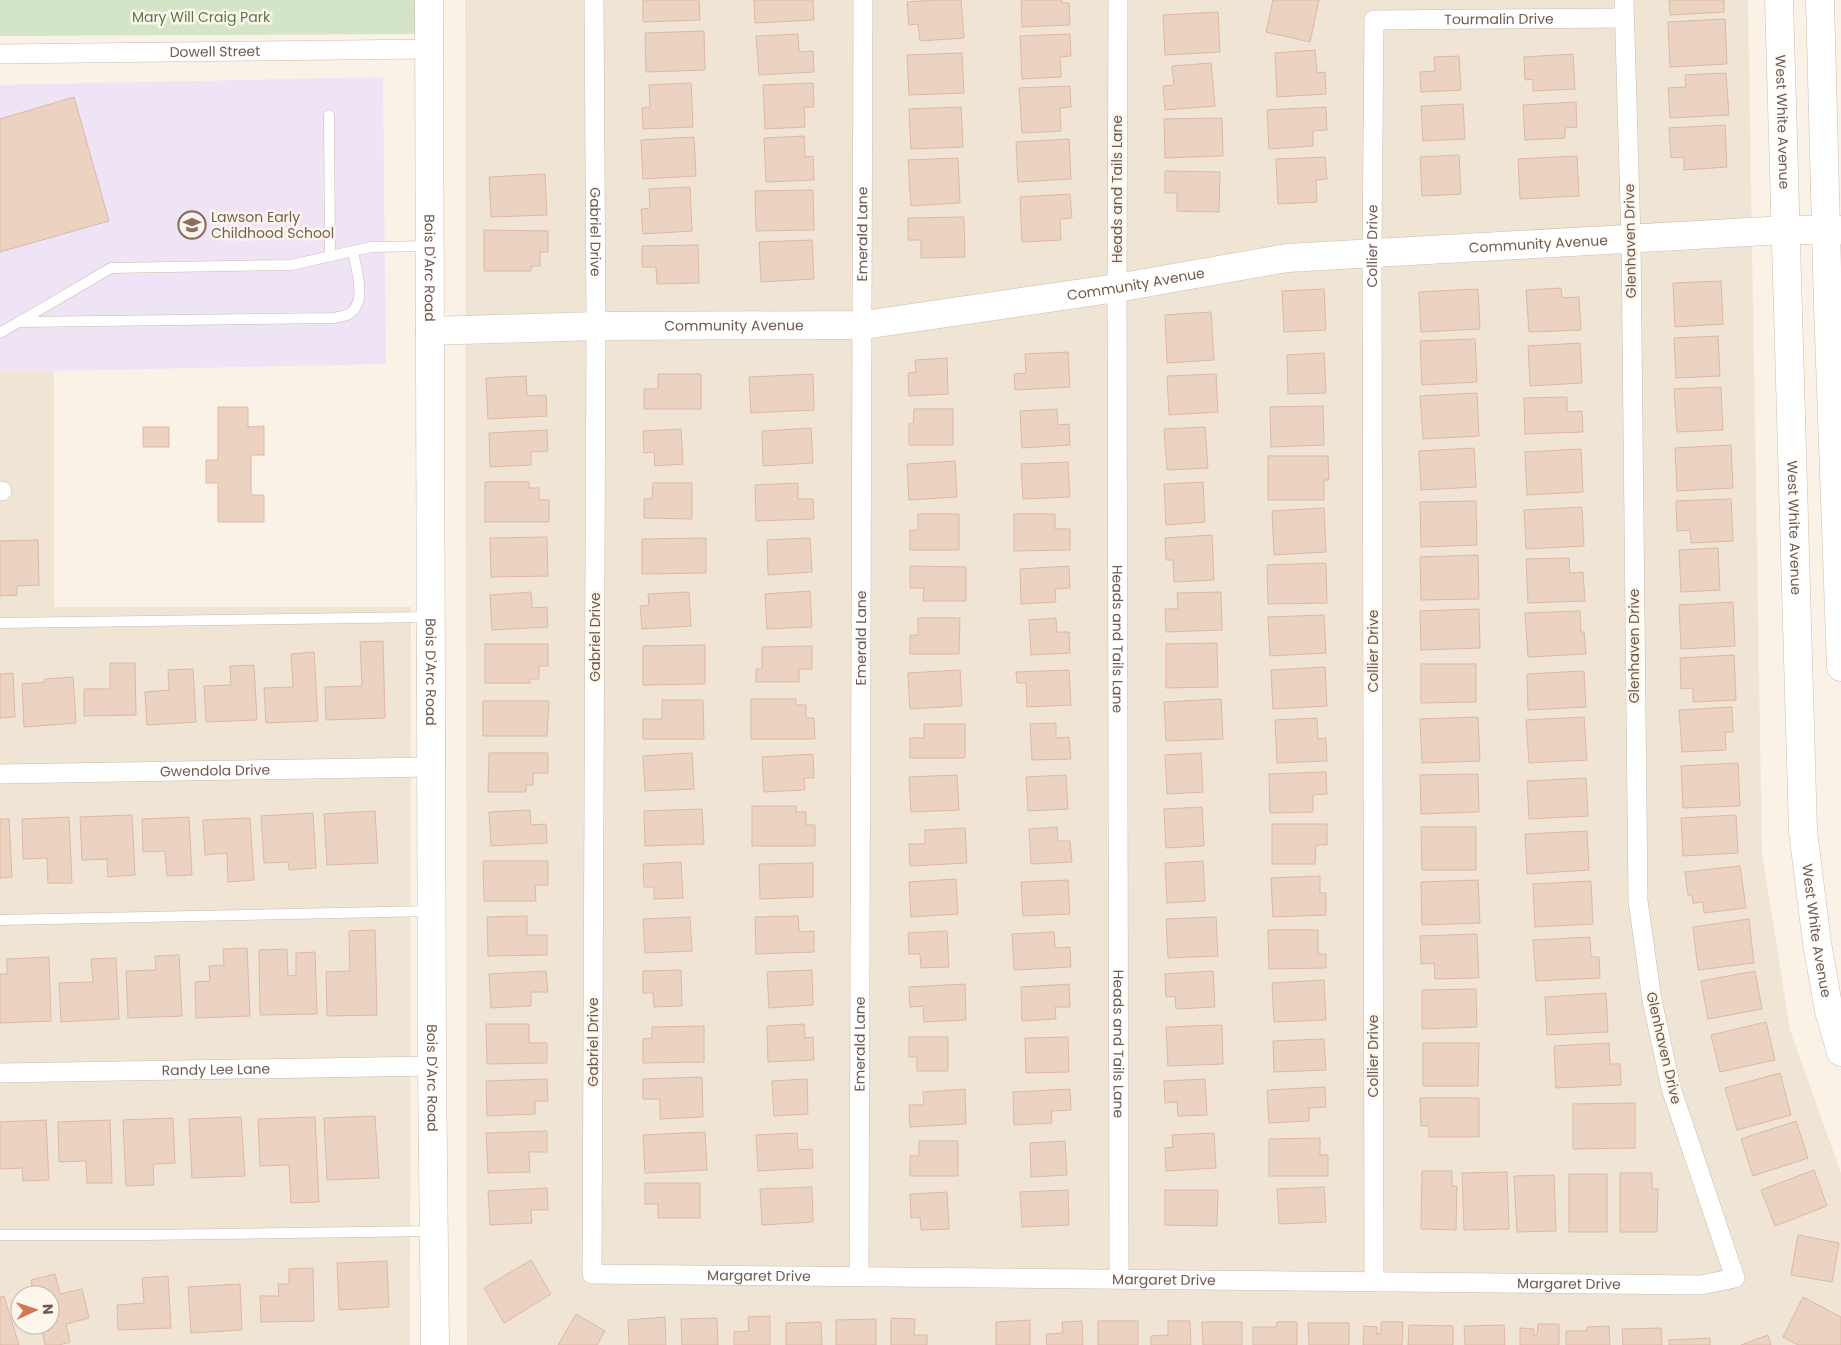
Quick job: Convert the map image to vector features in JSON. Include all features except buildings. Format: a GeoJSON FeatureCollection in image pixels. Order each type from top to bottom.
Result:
{"type":"FeatureCollection","features":[{"type":"Feature","properties":{"kind":"street","name":"Bois D'Arc Road"},"geometry":{"type":"LineString","coordinates":[[429,0],[431,911],[435,1345]]}},
{"type":"Feature","properties":{"kind":"street","name":"Gabriel Drive"},"geometry":{"type":"LineString","coordinates":[[592,1274],[596,326],[594,0]]}},
{"type":"Feature","properties":{"kind":"street","name":"Emerald Lane"},"geometry":{"type":"LineString","coordinates":[[860,1276],[864,325],[863,0]]}},
{"type":"Feature","properties":{"kind":"street","name":"Heads and Tails Lane"},"geometry":{"type":"LineString","coordinates":[[1118,0],[1119,1278]]}},
{"type":"Feature","properties":{"kind":"street","name":"West White Avenue"},"geometry":{"type":"LineString","coordinates":[[1778,0],[1803,831],[1817,943],[1829,1011],[1841,1052]]}},
{"type":"Feature","properties":{"kind":"street"},"geometry":{"type":"LineString","coordinates":[[1820,0],[1833,230],[1841,667]]}},
{"type":"Feature","properties":{"kind":"street","name":"Tourmalin Drive"},"geometry":{"type":"LineString","coordinates":[[1374,20],[1624,9]]}},
{"type":"Feature","properties":{"kind":"street","name":"Glenhaven Drive"},"geometry":{"type":"LineString","coordinates":[[1624,9],[1631,239],[1638,901],[1652,1000],[1671,1088],[1735,1278]]}},
{"type":"Feature","properties":{"kind":"street","name":"Collier Drive"},"geometry":{"type":"LineString","coordinates":[[1374,20],[1372,254],[1374,1281]]}},
{"type":"Feature","properties":{"kind":"street","name":"Dowell Street"},"geometry":{"type":"LineString","coordinates":[[0,54],[430,48]]}},
{"type":"Feature","properties":{"kind":"street","name":"Community Avenue"},"geometry":{"type":"LineString","coordinates":[[430,331],[596,326],[864,325],[1117,288],[1287,258],[1784,230],[1833,230]]}},
{"type":"Feature","properties":{"kind":"street","name":"Gwendola Drive"},"geometry":{"type":"LineString","coordinates":[[0,774],[431,767]]}},
{"type":"Feature","properties":{"kind":"street","name":"Randy Lee Lane"},"geometry":{"type":"LineString","coordinates":[[0,1073],[432,1066]]}},
{"type":"Feature","properties":{"kind":"street","name":"Margaret Drive"},"geometry":{"type":"LineString","coordinates":[[592,1274],[1701,1285],[1735,1278]]}},
{"type":"Feature","properties":{"kind":"lane"},"geometry":{"type":"LineString","coordinates":[[329,115],[330,256]]}},
{"type":"Feature","properties":{"kind":"lane"},"geometry":{"type":"LineString","coordinates":[[0,333],[110,268],[291,266],[371,247],[429,246]]}},
{"type":"Feature","properties":{"kind":"lane"},"geometry":{"type":"LineString","coordinates":[[19,322],[334,318],[348,315],[358,306],[360,293],[354,251]]}},
{"type":"Feature","properties":{"kind":"lane"},"geometry":{"type":"LineString","coordinates":[[0,624],[430,617]]}},
{"type":"Feature","properties":{"kind":"lane"},"geometry":{"type":"LineString","coordinates":[[0,920],[431,911]]}},
{"type":"Feature","properties":{"kind":"lane"},"geometry":{"type":"LineString","coordinates":[[0,1235],[434,1231]]}},
{"type":"Feature","properties":{"kind":"shaded area"},"geometry":{"type":"Polygon","coordinates":[[[465,0],[1748,0],[1762,853],[1790,1030],[1841,1173],[1841,1345],[467,1345],[465,0]]]}},
{"type":"Feature","properties":{"kind":"shaded area","name":"Lawson Early Childhood School"},"geometry":{"type":"Polygon","coordinates":[[[383,77],[386,364],[0,372],[0,85],[383,77]]]}},
{"type":"Feature","properties":{"kind":"shaded area"},"geometry":{"type":"Polygon","coordinates":[[[54,371],[54,607],[411,607],[410,1345],[0,1345],[0,372],[54,371]]]}},
{"type":"Feature","properties":{"kind":"green space","name":"Mary Will Craig Park"},"geometry":{"type":"Polygon","coordinates":[[[0,0],[416,0],[416,34],[0,36],[0,0]]]}},
{"type":"Feature","properties":{"kind":"place","name":"Lawson Early Childhood School"},"geometry":{"type":"Point","coordinates":[192,225]}}]}
